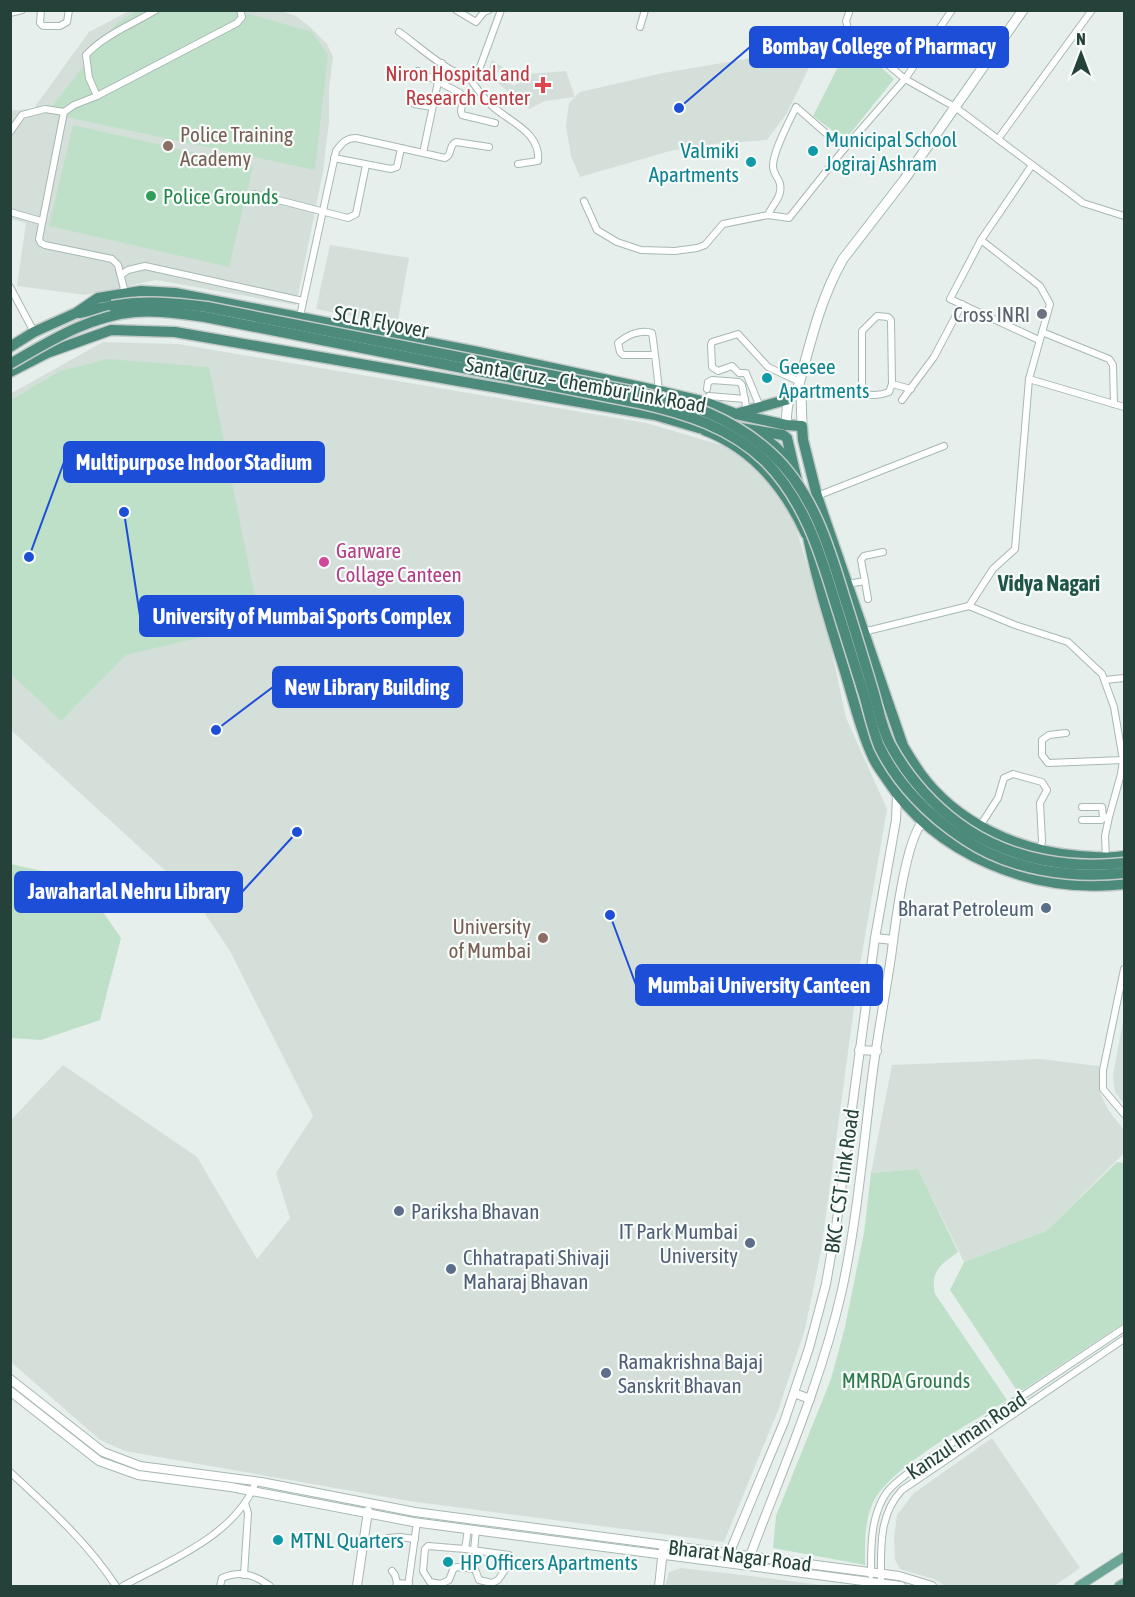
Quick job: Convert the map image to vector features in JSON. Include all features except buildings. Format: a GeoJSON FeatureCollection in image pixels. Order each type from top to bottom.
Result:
{"type":"FeatureCollection","features":[{"type":"Feature","properties":{"kind":"highway","name":"Santa Cruz – Chembur Link Road"},"geometry":{"type":"LineString","coordinates":[[10,347],[34,332],[75,313],[98,298],[141,291],[175,293],[398,335],[659,391],[706,395],[742,413],[786,425],[802,426]]}},
{"type":"Feature","properties":{"kind":"highway","name":"SCLR Flyover"},"geometry":{"type":"LineString","coordinates":[[75,313],[136,302],[207,307],[680,401],[716,415],[772,454],[795,481],[814,512],[831,553],[889,741],[906,770],[924,793],[950,818],[984,840],[1012,851],[1040,860],[1069,865],[1098,866],[1125,863]]}},
{"type":"Feature","properties":{"kind":"highway"},"geometry":{"type":"LineString","coordinates":[[10,364],[60,335],[93,321],[114,315],[156,312],[205,317],[628,400],[677,411],[711,424],[741,442],[765,461],[787,487],[805,516],[821,556],[879,746],[897,776],[916,800],[944,825],[979,849],[1009,861],[1038,870],[1068,875],[1098,876],[1125,873]]}},
{"type":"Feature","properties":{"kind":"highway","name":"Santa Cruz – Chembur Link Road"},"geometry":{"type":"LineString","coordinates":[[10,372],[47,353],[111,330],[175,332],[655,415],[698,428],[727,426],[783,435],[803,441]]}},
{"type":"Feature","properties":{"kind":"highway"},"geometry":{"type":"LineString","coordinates":[[392,369],[398,335]]}},
{"type":"Feature","properties":{"kind":"highway"},"geometry":{"type":"LineString","coordinates":[[706,395],[698,428],[716,435],[747,453],[775,482],[795,510],[808,539]]}},
{"type":"Feature","properties":{"kind":"highway"},"geometry":{"type":"LineString","coordinates":[[742,413],[789,399]]}},
{"type":"Feature","properties":{"kind":"highway"},"geometry":{"type":"LineString","coordinates":[[786,425],[808,539],[835,638],[872,756],[897,794],[942,837],[996,867],[1061,883],[1125,884]]}},
{"type":"Feature","properties":{"kind":"highway"},"geometry":{"type":"LineString","coordinates":[[727,426],[760,435],[776,448],[789,462],[800,491]]}},
{"type":"Feature","properties":{"kind":"highway"},"geometry":{"type":"LineString","coordinates":[[802,426],[803,441],[817,496],[903,746],[920,774],[946,802],[980,826],[1010,841],[1067,855],[1106,858],[1125,856]]}},
{"type":"Feature","properties":{"kind":"highway"},"geometry":{"type":"LineString","coordinates":[[1061,883],[1067,855]]}},
{"type":"Feature","properties":{"kind":"main road"},"geometry":{"type":"LineString","coordinates":[[786,425],[789,399],[799,385],[825,294],[835,272],[1024,12]]}},
{"type":"Feature","properties":{"kind":"main road"},"geometry":{"type":"LineString","coordinates":[[799,385],[802,426]]}},
{"type":"Feature","properties":{"kind":"main road"},"geometry":{"type":"LineString","coordinates":[[1079,1587],[1125,1557]]}},
{"type":"Feature","properties":{"kind":"main road"},"geometry":{"type":"LineString","coordinates":[[1119,1587],[1125,1583]]}},
{"type":"Feature","properties":{"kind":"street"},"geometry":{"type":"LineString","coordinates":[[10,13],[22,10]]}},
{"type":"Feature","properties":{"kind":"street"},"geometry":{"type":"LineString","coordinates":[[41,10],[40,23],[42,26],[68,22],[69,10]]}},
{"type":"Feature","properties":{"kind":"street"},"geometry":{"type":"LineString","coordinates":[[97,96],[89,78],[86,55],[106,38],[156,10]]}},
{"type":"Feature","properties":{"kind":"street"},"geometry":{"type":"LineString","coordinates":[[125,293],[118,265],[112,260],[41,243],[39,239],[64,112],[237,23],[242,17],[240,10]]}},
{"type":"Feature","properties":{"kind":"street"},"geometry":{"type":"LineString","coordinates":[[456,10],[476,22],[484,12],[489,10]]}},
{"type":"Feature","properties":{"kind":"street"},"geometry":{"type":"LineString","coordinates":[[399,32],[459,74],[467,75],[480,68],[501,10]]}},
{"type":"Feature","properties":{"kind":"street"},"geometry":{"type":"LineString","coordinates":[[640,27],[645,10]]}},
{"type":"Feature","properties":{"kind":"street"},"geometry":{"type":"LineString","coordinates":[[584,201],[597,230],[617,242],[641,250],[675,252],[697,248],[705,245],[723,224],[768,215],[789,218],[844,149],[905,79],[952,10]]}},
{"type":"Feature","properties":{"kind":"street"},"geometry":{"type":"LineString","coordinates":[[998,139],[1092,10]]}},
{"type":"Feature","properties":{"kind":"street"},"geometry":{"type":"LineString","coordinates":[[848,13],[846,26],[849,32],[905,79],[955,107],[1083,203],[1125,216]]}},
{"type":"Feature","properties":{"kind":"street"},"geometry":{"type":"LineString","coordinates":[[482,15],[496,23]]}},
{"type":"Feature","properties":{"kind":"street"},"geometry":{"type":"LineString","coordinates":[[423,153],[442,63]]}},
{"type":"Feature","properties":{"kind":"street"},"geometry":{"type":"LineString","coordinates":[[418,71],[460,93],[463,97],[460,111],[462,116],[495,123]]}},
{"type":"Feature","properties":{"kind":"street"},"geometry":{"type":"LineString","coordinates":[[467,75],[492,106],[526,131],[539,150],[538,160],[518,164]]}},
{"type":"Feature","properties":{"kind":"street"},"geometry":{"type":"LineString","coordinates":[[414,104],[432,107]]}},
{"type":"Feature","properties":{"kind":"street"},"geometry":{"type":"LineString","coordinates":[[768,215],[777,201],[780,190],[780,183],[775,174],[775,159],[796,107],[844,149]]}},
{"type":"Feature","properties":{"kind":"street"},"geometry":{"type":"LineString","coordinates":[[10,132],[22,115],[45,109],[64,112]]}},
{"type":"Feature","properties":{"kind":"street"},"geometry":{"type":"LineString","coordinates":[[300,316],[334,158],[342,143],[350,138],[356,138],[445,158],[450,154],[453,142],[456,141],[489,147]]}},
{"type":"Feature","properties":{"kind":"street"},"geometry":{"type":"LineString","coordinates":[[334,158],[391,169],[395,168],[398,163],[401,148]]}},
{"type":"Feature","properties":{"kind":"street"},"geometry":{"type":"LineString","coordinates":[[255,194],[348,218],[356,214],[366,165]]}},
{"type":"Feature","properties":{"kind":"street"},"geometry":{"type":"LineString","coordinates":[[1032,165],[981,240],[950,299],[1039,340]]}},
{"type":"Feature","properties":{"kind":"street"},"geometry":{"type":"LineString","coordinates":[[10,212],[41,220]]}},
{"type":"Feature","properties":{"kind":"street"},"geometry":{"type":"LineString","coordinates":[[969,606],[993,569],[1015,549],[1029,379],[1050,304],[1040,286],[981,240]]}},
{"type":"Feature","properties":{"kind":"street"},"geometry":{"type":"LineString","coordinates":[[121,275],[128,270],[145,266],[303,301]]}},
{"type":"Feature","properties":{"kind":"street"},"geometry":{"type":"LineString","coordinates":[[10,287],[34,332]]}},
{"type":"Feature","properties":{"kind":"street"},"geometry":{"type":"LineString","coordinates":[[902,400],[934,357],[962,304]]}},
{"type":"Feature","properties":{"kind":"street"},"geometry":{"type":"LineString","coordinates":[[877,316],[888,317],[891,320],[892,384],[889,392],[883,394],[862,392],[862,331],[877,316]]}},
{"type":"Feature","properties":{"kind":"street"},"geometry":{"type":"LineString","coordinates":[[655,355],[623,355],[618,343],[625,336],[648,331],[652,333],[655,355],[659,391]]}},
{"type":"Feature","properties":{"kind":"street"},"geometry":{"type":"LineString","coordinates":[[1042,332],[1109,359],[1113,364],[1114,404]]}},
{"type":"Feature","properties":{"kind":"street"},"geometry":{"type":"LineString","coordinates":[[761,408],[746,373],[739,373],[729,366],[718,371],[712,367],[712,342],[738,334],[768,368],[799,385]]}},
{"type":"Feature","properties":{"kind":"street"},"geometry":{"type":"LineString","coordinates":[[1029,379],[1125,407]]}},
{"type":"Feature","properties":{"kind":"street"},"geometry":{"type":"LineString","coordinates":[[742,413],[745,399],[742,385],[739,382],[712,380],[707,384],[706,395],[745,399]]}},
{"type":"Feature","properties":{"kind":"street"},"geometry":{"type":"LineString","coordinates":[[892,384],[911,389]]}},
{"type":"Feature","properties":{"kind":"street"},"geometry":{"type":"LineString","coordinates":[[817,496],[945,446]]}},
{"type":"Feature","properties":{"kind":"street"},"geometry":{"type":"LineString","coordinates":[[868,599],[861,560],[864,556],[883,552]]}},
{"type":"Feature","properties":{"kind":"street"},"geometry":{"type":"LineString","coordinates":[[848,584],[865,581]]}},
{"type":"Feature","properties":{"kind":"street"},"geometry":{"type":"LineString","coordinates":[[835,638],[969,606],[1015,625],[1068,642],[1102,674],[1121,729],[1123,773],[1106,817],[1106,858]]}},
{"type":"Feature","properties":{"kind":"street"},"geometry":{"type":"LineString","coordinates":[[1105,680],[1125,678]]}},
{"type":"Feature","properties":{"kind":"street"},"geometry":{"type":"LineString","coordinates":[[1066,734],[1049,735],[1042,740],[1042,755],[1048,763],[1123,760]]}},
{"type":"Feature","properties":{"kind":"street"},"geometry":{"type":"LineString","coordinates":[[980,826],[998,798],[1004,778],[1013,774],[1042,782],[1047,790],[1040,803],[1042,841],[1040,850]]}},
{"type":"Feature","properties":{"kind":"street","name":"BKC - CST Link Road"},"geometry":{"type":"LineString","coordinates":[[729,1554],[784,1422],[809,1348],[826,1284],[837,1220],[875,938],[896,820],[897,794]]}},
{"type":"Feature","properties":{"kind":"street"},"geometry":{"type":"LineString","coordinates":[[1082,807],[1102,807],[1106,817]]}},
{"type":"Feature","properties":{"kind":"street"},"geometry":{"type":"LineString","coordinates":[[1082,820],[1101,820],[1106,817]]}},
{"type":"Feature","properties":{"kind":"street","name":"BKC - CST Link Road"},"geometry":{"type":"LineString","coordinates":[[750,1556],[818,1379],[834,1317],[855,1223],[893,940],[910,844],[916,828],[923,821]]}},
{"type":"Feature","properties":{"kind":"street"},"geometry":{"type":"LineString","coordinates":[[875,938],[893,940]]}},
{"type":"Feature","properties":{"kind":"street"},"geometry":{"type":"LineString","coordinates":[[1125,969],[1103,1070],[1102,1089],[1125,1114]]}},
{"type":"Feature","properties":{"kind":"street"},"geometry":{"type":"LineString","coordinates":[[859,1050],[877,1051]]}},
{"type":"Feature","properties":{"kind":"street"},"geometry":{"type":"LineString","coordinates":[[818,1312],[834,1317]]}},
{"type":"Feature","properties":{"kind":"street","name":"Kanzul Iman Road"},"geometry":{"type":"LineString","coordinates":[[872,1582],[872,1535],[875,1518],[880,1504],[893,1486],[912,1470],[1125,1328]]}},
{"type":"Feature","properties":{"kind":"street","name":"Kanzul Iman Road"},"geometry":{"type":"LineString","coordinates":[[881,1583],[884,1520],[894,1498],[902,1490],[1125,1340]]}},
{"type":"Feature","properties":{"kind":"street","name":"Bharat Nagar Road"},"geometry":{"type":"LineString","coordinates":[[10,1379],[90,1443],[114,1458],[140,1466],[233,1477],[369,1505],[871,1572],[918,1581],[932,1587]]}},
{"type":"Feature","properties":{"kind":"street","name":"Bharat Nagar Road"},"geometry":{"type":"LineString","coordinates":[[10,1391],[84,1451],[110,1466],[138,1475],[253,1490],[417,1522],[901,1587]]}},
{"type":"Feature","properties":{"kind":"street"},"geometry":{"type":"LineString","coordinates":[[794,1393],[810,1399]]}},
{"type":"Feature","properties":{"kind":"street"},"geometry":{"type":"LineString","coordinates":[[10,1472],[83,1541],[117,1587]]}},
{"type":"Feature","properties":{"kind":"street"},"geometry":{"type":"LineString","coordinates":[[231,1487],[233,1477]]}},
{"type":"Feature","properties":{"kind":"street"},"geometry":{"type":"LineString","coordinates":[[123,1587],[203,1542],[233,1518],[245,1503],[256,1481]]}},
{"type":"Feature","properties":{"kind":"street"},"geometry":{"type":"LineString","coordinates":[[296,1500],[298,1490]]}},
{"type":"Feature","properties":{"kind":"street"},"geometry":{"type":"LineString","coordinates":[[244,1575],[248,1513],[245,1503]]}},
{"type":"Feature","properties":{"kind":"street"},"geometry":{"type":"LineString","coordinates":[[357,1587],[369,1505]]}},
{"type":"Feature","properties":{"kind":"street"},"geometry":{"type":"LineString","coordinates":[[392,1571],[396,1585],[409,1585],[417,1522]]}},
{"type":"Feature","properties":{"kind":"street"},"geometry":{"type":"LineString","coordinates":[[465,1549],[472,1530]]}},
{"type":"Feature","properties":{"kind":"street"},"geometry":{"type":"LineString","coordinates":[[472,1530],[474,1550]]}},
{"type":"Feature","properties":{"kind":"street"},"geometry":{"type":"LineString","coordinates":[[388,1538],[415,1539]]}},
{"type":"Feature","properties":{"kind":"street"},"geometry":{"type":"LineString","coordinates":[[659,1587],[664,1545]]}},
{"type":"Feature","properties":{"kind":"street"},"geometry":{"type":"LineString","coordinates":[[428,1546],[465,1549],[509,1555],[510,1564],[498,1580],[492,1583],[478,1581],[475,1569],[456,1567],[449,1580],[441,1584],[430,1582],[423,1571],[425,1549],[428,1546]]}},
{"type":"Feature","properties":{"kind":"street"},"geometry":{"type":"LineString","coordinates":[[220,1587],[222,1578],[230,1575],[258,1577],[270,1587]]}},
{"type":"Feature","properties":{"kind":"shaded area","name":"Police Training Academy"},"geometry":{"type":"Polygon","coordinates":[[[277,10],[296,16],[309,26],[327,44],[333,57],[323,172],[296,305],[156,280],[85,295],[17,286],[26,223],[11,219],[10,111],[34,108],[89,32],[129,11],[277,10]]]}},
{"type":"Feature","properties":{"kind":"shaded area"},"geometry":{"type":"Polygon","coordinates":[[[811,48],[813,59],[787,113],[767,140],[713,144],[670,151],[580,177],[571,156],[566,126],[569,103],[580,92],[663,73],[811,48]]]}},
{"type":"Feature","properties":{"kind":"shaded area","name":"Niron Hospital and Research Center"},"geometry":{"type":"Polygon","coordinates":[[[492,60],[513,74],[508,81],[514,86],[529,74],[566,71],[575,97],[545,101],[529,109],[499,84],[504,75],[489,67],[492,60]]]}},
{"type":"Feature","properties":{"kind":"shaded area"},"geometry":{"type":"Polygon","coordinates":[[[330,245],[409,258],[397,325],[316,309],[330,245]]]}},
{"type":"Feature","properties":{"kind":"shaded area","name":"University of Mumbai"},"geometry":{"type":"Polygon","coordinates":[[[103,342],[178,344],[646,423],[735,449],[772,484],[793,518],[829,638],[846,718],[887,809],[859,971],[821,1251],[805,1329],[779,1408],[724,1542],[409,1501],[125,1451],[100,1440],[11,1362],[11,1120],[63,1065],[197,1157],[257,1259],[290,1218],[276,1173],[313,1116],[230,951],[193,896],[11,730],[10,394],[103,342]]]}},
{"type":"Feature","properties":{"kind":"shaded area"},"geometry":{"type":"Polygon","coordinates":[[[1124,1015],[1124,1104],[1115,1092],[1113,1075],[1124,1015]]]}},
{"type":"Feature","properties":{"kind":"shaded area"},"geometry":{"type":"Polygon","coordinates":[[[1040,1059],[1099,1066],[1100,1093],[1109,1111],[1124,1130],[1124,1153],[1046,1231],[964,1262],[918,1169],[871,1173],[892,1065],[1040,1059]]]}},
{"type":"Feature","properties":{"kind":"shaded area"},"geometry":{"type":"Polygon","coordinates":[[[992,1438],[1080,1568],[1054,1586],[946,1586],[934,1579],[900,1569],[895,1560],[894,1537],[897,1515],[914,1493],[992,1438]]]}},
{"type":"Feature","properties":{"kind":"shaded area"},"geometry":{"type":"Polygon","coordinates":[[[681,1568],[829,1586],[665,1586],[669,1572],[681,1568]]]}},
{"type":"Feature","properties":{"kind":"green space"},"geometry":{"type":"Polygon","coordinates":[[[136,11],[239,11],[312,32],[328,55],[315,170],[47,113],[116,24],[136,11]]]}},
{"type":"Feature","properties":{"kind":"green space"},"geometry":{"type":"Polygon","coordinates":[[[855,44],[894,79],[845,140],[813,116],[842,59],[855,44]]]}},
{"type":"Feature","properties":{"kind":"green space","name":"Police Grounds"},"geometry":{"type":"Polygon","coordinates":[[[73,125],[253,166],[229,267],[49,226],[73,125]]]}},
{"type":"Feature","properties":{"kind":"green space"},"geometry":{"type":"Polygon","coordinates":[[[108,359],[209,367],[260,623],[126,655],[61,721],[11,674],[11,400],[60,371],[108,359]]]}},
{"type":"Feature","properties":{"kind":"green space"},"geometry":{"type":"Polygon","coordinates":[[[10,864],[80,879],[121,938],[100,1020],[41,1040],[11,1038],[10,864]]]}},
{"type":"Feature","properties":{"kind":"green space","name":"MMRDA Grounds"},"geometry":{"type":"Polygon","coordinates":[[[1117,1162],[1124,1163],[1124,1323],[1023,1390],[1016,1389],[950,1290],[964,1262],[1046,1231],[1117,1162]]]}},
{"type":"Feature","properties":{"kind":"green space","name":"MMRDA Grounds"},"geometry":{"type":"Polygon","coordinates":[[[918,1169],[958,1252],[938,1269],[934,1279],[935,1294],[1007,1400],[932,1447],[894,1476],[880,1491],[872,1505],[868,1520],[865,1565],[773,1548],[776,1516],[831,1379],[845,1327],[864,1233],[871,1173],[918,1169]]]}},
{"type":"Feature","properties":{"kind":"place","name":"Niron Hospital and Research Center"},"geometry":{"type":"Point","coordinates":[543,85]}},
{"type":"Feature","properties":{"kind":"place","name":"Bombay College of Pharmacy"},"geometry":{"type":"Point","coordinates":[679,108]}},
{"type":"Feature","properties":{"kind":"place","name":"Police Training Academy"},"geometry":{"type":"Point","coordinates":[168,146]}},
{"type":"Feature","properties":{"kind":"place","name":"Municipal School Jogiraj Ashram"},"geometry":{"type":"Point","coordinates":[813,151]}},
{"type":"Feature","properties":{"kind":"place","name":"Valmiki Apartments"},"geometry":{"type":"Point","coordinates":[751,162]}},
{"type":"Feature","properties":{"kind":"place","name":"Police Grounds"},"geometry":{"type":"Point","coordinates":[151,196]}},
{"type":"Feature","properties":{"kind":"place","name":"Cross INRI"},"geometry":{"type":"Point","coordinates":[1042,314]}},
{"type":"Feature","properties":{"kind":"place","name":"Geesee Apartments"},"geometry":{"type":"Point","coordinates":[767,378]}},
{"type":"Feature","properties":{"kind":"place","name":"University of Mumbai Sports Complex"},"geometry":{"type":"Point","coordinates":[124,512]}},
{"type":"Feature","properties":{"kind":"place","name":"Multipurpose Indoor Stadium"},"geometry":{"type":"Point","coordinates":[29,557]}},
{"type":"Feature","properties":{"kind":"place","name":"Garware Collage Canteen"},"geometry":{"type":"Point","coordinates":[324,562]}},
{"type":"Feature","properties":{"kind":"place","name":"New Library Building"},"geometry":{"type":"Point","coordinates":[216,730]}},
{"type":"Feature","properties":{"kind":"place","name":"Jawaharlal Nehru Library"},"geometry":{"type":"Point","coordinates":[297,832]}},
{"type":"Feature","properties":{"kind":"place","name":"Bharat Petroleum"},"geometry":{"type":"Point","coordinates":[1046,908]}},
{"type":"Feature","properties":{"kind":"place","name":"Mumbai University Canteen"},"geometry":{"type":"Point","coordinates":[610,915]}},
{"type":"Feature","properties":{"kind":"place","name":"University of Mumbai"},"geometry":{"type":"Point","coordinates":[543,938]}},
{"type":"Feature","properties":{"kind":"place","name":"Pariksha Bhavan"},"geometry":{"type":"Point","coordinates":[399,1211]}},
{"type":"Feature","properties":{"kind":"place","name":"IT Park Mumbai University"},"geometry":{"type":"Point","coordinates":[750,1243]}},
{"type":"Feature","properties":{"kind":"place","name":"Chhatrapati Shivaji Maharaj Bhavan"},"geometry":{"type":"Point","coordinates":[451,1269]}},
{"type":"Feature","properties":{"kind":"place","name":"Ramakrishna Bajaj Sanskrit Bhavan"},"geometry":{"type":"Point","coordinates":[606,1373]}},
{"type":"Feature","properties":{"kind":"place","name":"MTNL Quarters"},"geometry":{"type":"Point","coordinates":[278,1540]}},
{"type":"Feature","properties":{"kind":"place","name":"HP Officers Apartments"},"geometry":{"type":"Point","coordinates":[448,1562]}},
{"type":"Feature","properties":{"kind":"district","name":"Vidya Nagari"},"geometry":{"type":"Point","coordinates":[1049,583]}}]}
